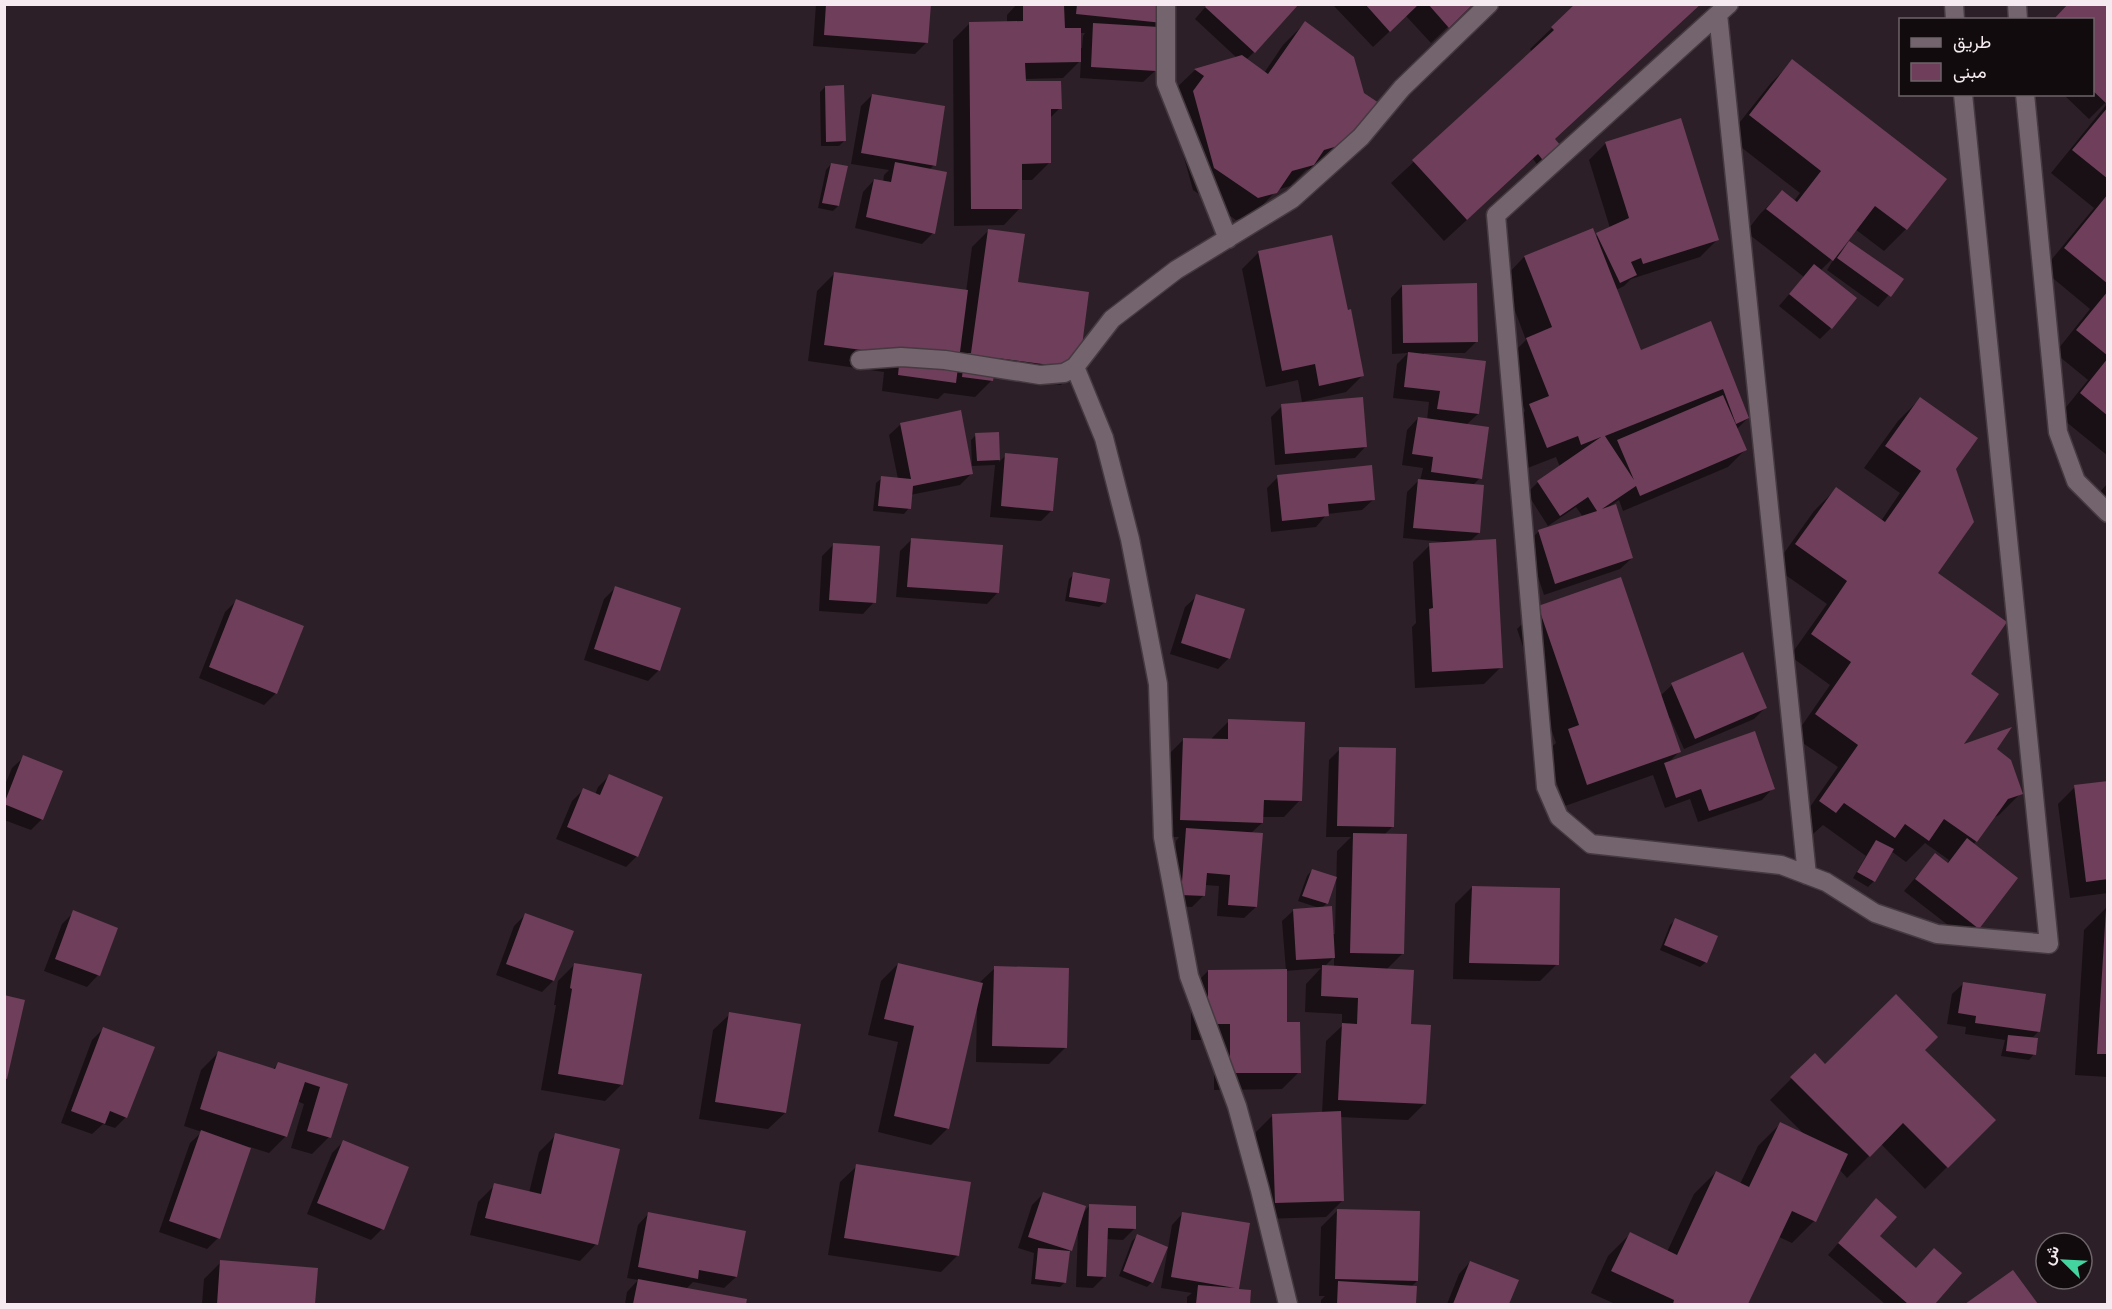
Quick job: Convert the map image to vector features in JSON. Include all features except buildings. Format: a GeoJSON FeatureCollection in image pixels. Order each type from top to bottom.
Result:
{"type":"FeatureCollection","features":[{"type":"Feature","properties":{"kind":"street"},"geometry":{"type":"LineString","coordinates":[[1166,4],[1166,83],[1228,239]]}},
{"type":"Feature","properties":{"kind":"street"},"geometry":{"type":"LineString","coordinates":[[860,360],[901,357],[1040,375],[1064,373],[1075,367],[1112,319],[1176,270],[1292,199],[1360,137],[1402,88],[1489,4]]}},
{"type":"Feature","properties":{"kind":"street"},"geometry":{"type":"LineString","coordinates":[[1724,9],[1496,215],[1546,787],[1559,817],[1591,844],[1781,865],[1826,882],[1875,913],[1937,934],[2049,944],[1963,96]]}},
{"type":"Feature","properties":{"kind":"street"},"geometry":{"type":"LineString","coordinates":[[1724,9],[1807,875]]}},
{"type":"Feature","properties":{"kind":"street"},"geometry":{"type":"LineString","coordinates":[[2025,96],[2058,432],[2076,481],[2108,513]]}},
{"type":"Feature","properties":{"kind":"street"},"geometry":{"type":"LineString","coordinates":[[1075,367],[1104,438],[1113,471],[1130,538],[1158,684],[1163,837],[1189,976],[1237,1106],[1288,1305]]}}]}
